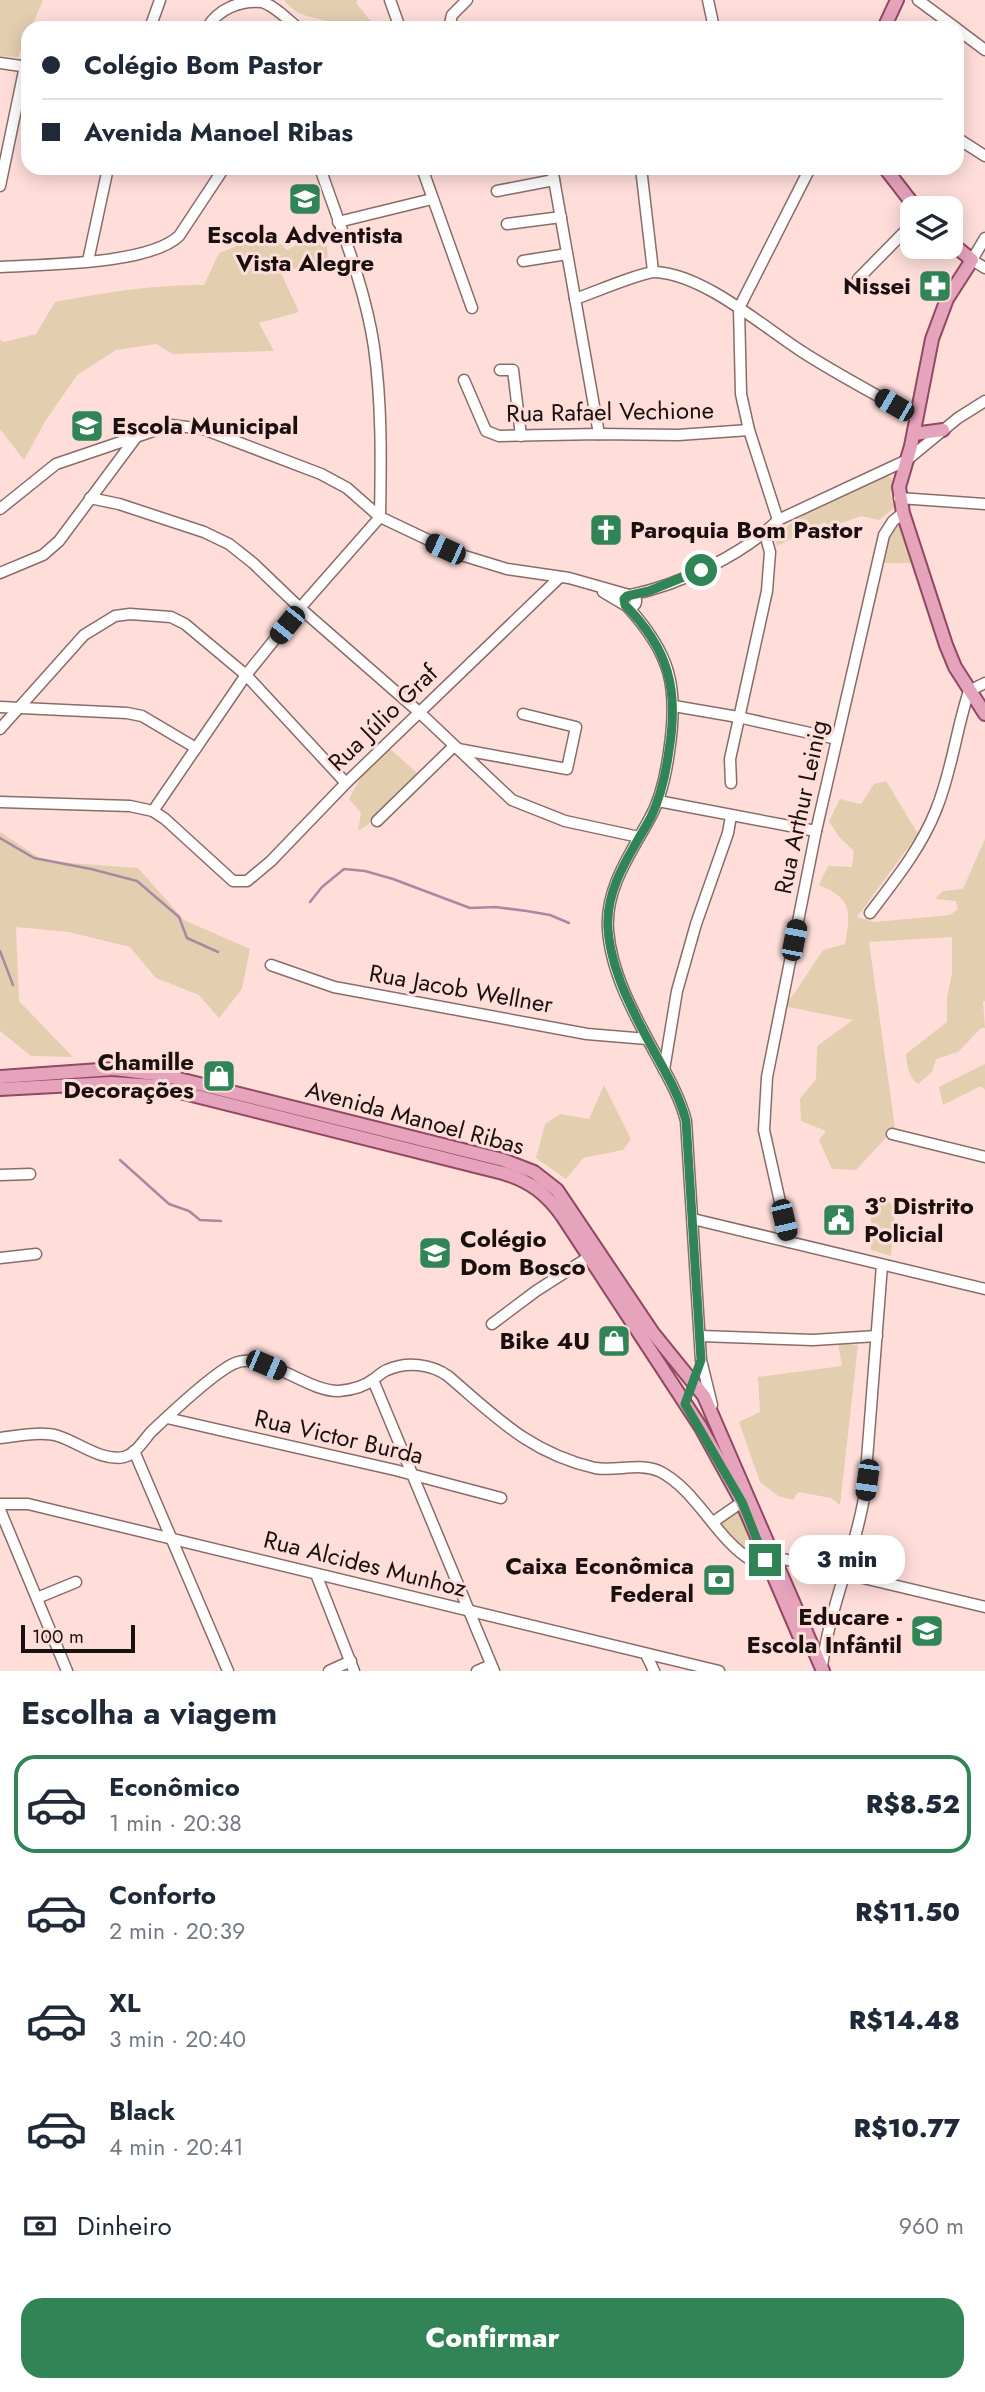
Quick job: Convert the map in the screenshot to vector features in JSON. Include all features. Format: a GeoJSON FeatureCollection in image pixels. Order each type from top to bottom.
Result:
{"type":"FeatureCollection","features":[{"type":"Feature","properties":{"kind":"main road"},"geometry":{"type":"LineString","coordinates":[[887,21],[897,0]]}},
{"type":"Feature","properties":{"kind":"main road"},"geometry":{"type":"LineString","coordinates":[[890,175],[907,196]]}},
{"type":"Feature","properties":{"kind":"main road"},"geometry":{"type":"LineString","coordinates":[[963,250],[979,260],[947,299],[941,314],[928,354],[914,434],[899,487],[899,498],[946,645],[955,667],[985,714]]}},
{"type":"Feature","properties":{"kind":"main road"},"geometry":{"type":"LineString","coordinates":[[914,434],[943,430]]}},
{"type":"Feature","properties":{"kind":"main road","name":"Avenida Manoel Ribas"},"geometry":{"type":"LineString","coordinates":[[0,1077],[114,1069],[150,1073],[196,1083],[401,1141],[531,1184],[554,1205],[700,1426],[770,1558]]}},
{"type":"Feature","properties":{"kind":"main road","name":"Avenida Manoel Ribas"},"geometry":{"type":"LineString","coordinates":[[0,1089],[125,1083],[176,1090],[371,1133]]}},
{"type":"Feature","properties":{"kind":"main road"},"geometry":{"type":"LineString","coordinates":[[176,1090],[193,1087],[196,1083]]}},
{"type":"Feature","properties":{"kind":"main road","name":"Avenida Manoel Ribas"},"geometry":{"type":"LineString","coordinates":[[401,1141],[514,1164],[534,1172],[550,1183],[570,1208],[653,1333],[693,1381],[715,1420],[770,1558],[820,1670]]}},
{"type":"Feature","properties":{"kind":"main road"},"geometry":{"type":"LineString","coordinates":[[685,1404],[693,1381]]}},
{"type":"Feature","properties":{"kind":"main road"},"geometry":{"type":"LineString","coordinates":[[700,1426],[715,1420]]}},
{"type":"Feature","properties":{"kind":"street"},"geometry":{"type":"LineString","coordinates":[[152,21],[160,0]]}},
{"type":"Feature","properties":{"kind":"street"},"geometry":{"type":"LineString","coordinates":[[212,21],[231,4],[250,0],[263,2],[289,21]]}},
{"type":"Feature","properties":{"kind":"street"},"geometry":{"type":"LineString","coordinates":[[390,0],[398,21]]}},
{"type":"Feature","properties":{"kind":"street"},"geometry":{"type":"LineString","coordinates":[[451,21],[452,15],[467,0]]}},
{"type":"Feature","properties":{"kind":"street"},"geometry":{"type":"LineString","coordinates":[[708,0],[712,21]]}},
{"type":"Feature","properties":{"kind":"street"},"geometry":{"type":"LineString","coordinates":[[918,0],[946,21]]}},
{"type":"Feature","properties":{"kind":"street"},"geometry":{"type":"LineString","coordinates":[[964,35],[985,50]]}},
{"type":"Feature","properties":{"kind":"street"},"geometry":{"type":"LineString","coordinates":[[0,63],[21,66]]}},
{"type":"Feature","properties":{"kind":"street"},"geometry":{"type":"LineString","coordinates":[[0,186],[21,90]]}},
{"type":"Feature","properties":{"kind":"street"},"geometry":{"type":"LineString","coordinates":[[964,142],[985,156]]}},
{"type":"Feature","properties":{"kind":"street"},"geometry":{"type":"LineString","coordinates":[[88,261],[106,175]]}},
{"type":"Feature","properties":{"kind":"street"},"geometry":{"type":"LineString","coordinates":[[0,267],[88,261],[159,250],[179,236],[220,175]]}},
{"type":"Feature","properties":{"kind":"street"},"geometry":{"type":"LineString","coordinates":[[0,802],[130,806],[153,811],[246,675],[300,608],[380,517],[381,424],[373,345],[362,296],[322,175]]}},
{"type":"Feature","properties":{"kind":"street"},"geometry":{"type":"LineString","coordinates":[[424,175],[471,308]]}},
{"type":"Feature","properties":{"kind":"street"},"geometry":{"type":"LineString","coordinates":[[553,175],[599,433]]}},
{"type":"Feature","properties":{"kind":"street"},"geometry":{"type":"LineString","coordinates":[[642,175],[653,271]]}},
{"type":"Feature","properties":{"kind":"street"},"geometry":{"type":"LineString","coordinates":[[778,520],[749,430],[741,394],[739,308],[806,175]]}},
{"type":"Feature","properties":{"kind":"street"},"geometry":{"type":"LineString","coordinates":[[497,191],[554,180]]}},
{"type":"Feature","properties":{"kind":"street"},"geometry":{"type":"LineString","coordinates":[[338,222],[432,199]]}},
{"type":"Feature","properties":{"kind":"street"},"geometry":{"type":"LineString","coordinates":[[507,224],[561,217]]}},
{"type":"Feature","properties":{"kind":"street"},"geometry":{"type":"LineString","coordinates":[[858,279],[900,236]]}},
{"type":"Feature","properties":{"kind":"street"},"geometry":{"type":"LineString","coordinates":[[985,238],[979,260],[985,268]]}},
{"type":"Feature","properties":{"kind":"street"},"geometry":{"type":"LineString","coordinates":[[523,261],[567,254]]}},
{"type":"Feature","properties":{"kind":"street"},"geometry":{"type":"LineString","coordinates":[[575,299],[653,271],[675,275],[739,308],[803,352],[917,418]]}},
{"type":"Feature","properties":{"kind":"street"},"geometry":{"type":"LineString","coordinates":[[500,370],[513,370],[521,436]]}},
{"type":"Feature","properties":{"kind":"street","name":"Rua Rafael Vechione"},"geometry":{"type":"LineString","coordinates":[[464,380],[486,431],[499,436],[599,433],[678,435],[749,430]]}},
{"type":"Feature","properties":{"kind":"street"},"geometry":{"type":"LineString","coordinates":[[630,601],[713,564],[765,534],[778,520],[907,460],[943,430],[985,401]]}},
{"type":"Feature","properties":{"kind":"street"},"geometry":{"type":"LineString","coordinates":[[0,509],[56,464],[171,425],[203,429],[321,474],[346,488],[380,517],[445,549],[474,560],[523,572],[587,583],[630,601],[664,659],[674,706],[669,755],[658,801],[622,868],[612,894],[608,930],[617,971],[647,1039],[679,1100],[686,1121],[701,1360],[715,1420]]}},
{"type":"Feature","properties":{"kind":"street"},"geometry":{"type":"LineString","coordinates":[[0,573],[43,555],[59,541],[137,435]]}},
{"type":"Feature","properties":{"kind":"street"},"geometry":{"type":"LineString","coordinates":[[90,498],[119,504],[204,532],[229,544],[419,712],[512,800],[565,821],[639,837]]}},
{"type":"Feature","properties":{"kind":"street"},"geometry":{"type":"LineString","coordinates":[[899,498],[985,504]]}},
{"type":"Feature","properties":{"kind":"street","name":"Rua Arthur Leinig"},"geometry":{"type":"LineString","coordinates":[[789,1242],[764,1130],[767,1077],[816,831],[884,535],[893,521],[903,513]]}},
{"type":"Feature","properties":{"kind":"street"},"geometry":{"type":"LineString","coordinates":[[731,783],[730,759],[766,592],[770,552],[765,534]]}},
{"type":"Feature","properties":{"kind":"street","name":"Rua Júlio Graf"},"geometry":{"type":"LineString","coordinates":[[153,811],[166,819],[233,881],[247,881],[271,861],[346,783],[559,577]]}},
{"type":"Feature","properties":{"kind":"street"},"geometry":{"type":"LineString","coordinates":[[0,729],[84,635],[100,624],[122,615],[150,614],[172,617],[185,624],[246,675],[346,783]]}},
{"type":"Feature","properties":{"kind":"street"},"geometry":{"type":"LineString","coordinates":[[870,913],[915,854],[936,810],[949,771],[960,716],[969,691],[985,683]]}},
{"type":"Feature","properties":{"kind":"street"},"geometry":{"type":"LineString","coordinates":[[674,706],[837,739]]}},
{"type":"Feature","properties":{"kind":"street"},"geometry":{"type":"LineString","coordinates":[[0,707],[142,716],[195,748]]}},
{"type":"Feature","properties":{"kind":"street"},"geometry":{"type":"LineString","coordinates":[[456,747],[567,769],[576,727],[523,715]]}},
{"type":"Feature","properties":{"kind":"street"},"geometry":{"type":"LineString","coordinates":[[377,821],[456,747]]}},
{"type":"Feature","properties":{"kind":"street"},"geometry":{"type":"LineString","coordinates":[[658,801],[816,831]]}},
{"type":"Feature","properties":{"kind":"street"},"geometry":{"type":"LineString","coordinates":[[664,1070],[677,991],[696,924],[728,833],[731,816]]}},
{"type":"Feature","properties":{"kind":"street","name":"Rua Jacob Wellner"},"geometry":{"type":"LineString","coordinates":[[271,965],[334,987],[587,1034],[647,1039]]}},
{"type":"Feature","properties":{"kind":"street"},"geometry":{"type":"LineString","coordinates":[[892,1134],[985,1157]]}},
{"type":"Feature","properties":{"kind":"street"},"geometry":{"type":"LineString","coordinates":[[0,1175],[30,1174]]}},
{"type":"Feature","properties":{"kind":"street"},"geometry":{"type":"LineString","coordinates":[[693,1220],[985,1289]]}},
{"type":"Feature","properties":{"kind":"street"},"geometry":{"type":"LineString","coordinates":[[0,1258],[36,1254]]}},
{"type":"Feature","properties":{"kind":"street"},"geometry":{"type":"LineString","coordinates":[[492,1324],[536,1290],[589,1257]]}},
{"type":"Feature","properties":{"kind":"street"},"geometry":{"type":"LineString","coordinates":[[820,1670],[844,1573],[859,1527],[864,1498],[882,1265]]}},
{"type":"Feature","properties":{"kind":"street"},"geometry":{"type":"LineString","coordinates":[[700,1336],[813,1340],[877,1336]]}},
{"type":"Feature","properties":{"kind":"street"},"geometry":{"type":"LineString","coordinates":[[0,1438],[49,1434],[115,1457],[126,1456],[221,1372],[245,1360],[266,1365],[317,1387],[332,1390],[345,1390],[373,1380],[388,1369],[424,1366],[448,1376],[511,1431],[530,1443],[594,1468],[644,1467],[658,1471],[675,1483],[746,1557],[757,1561],[770,1558],[844,1573],[985,1607]]}},
{"type":"Feature","properties":{"kind":"street"},"geometry":{"type":"LineString","coordinates":[[693,1381],[701,1360]]}},
{"type":"Feature","properties":{"kind":"street"},"geometry":{"type":"LineString","coordinates":[[373,1380],[493,1668],[477,1671]]}},
{"type":"Feature","properties":{"kind":"street","name":"Rua Victor Burda"},"geometry":{"type":"LineString","coordinates":[[167,1418],[501,1498]]}},
{"type":"Feature","properties":{"kind":"street"},"geometry":{"type":"LineString","coordinates":[[134,1451],[228,1671]]}},
{"type":"Feature","properties":{"kind":"street"},"geometry":{"type":"LineString","coordinates":[[713,1522],[742,1502]]}},
{"type":"Feature","properties":{"kind":"street","name":"Rua Alcides Munhoz"},"geometry":{"type":"LineString","coordinates":[[0,1504],[28,1504],[719,1671]]}},
{"type":"Feature","properties":{"kind":"street"},"geometry":{"type":"LineString","coordinates":[[0,1510],[67,1671]]}},
{"type":"Feature","properties":{"kind":"street"},"geometry":{"type":"LineString","coordinates":[[316,1574],[352,1666],[329,1671]]}},
{"type":"Feature","properties":{"kind":"street"},"geometry":{"type":"LineString","coordinates":[[37,1598],[76,1583]]}},
{"type":"Feature","properties":{"kind":"street"},"geometry":{"type":"LineString","coordinates":[[646,1654],[654,1671]]}},
{"type":"Feature","properties":{"kind":"shaded area"},"geometry":{"type":"Polygon","coordinates":[[[0,0],[43,0],[34,21],[21,21],[21,50],[18,57],[0,56],[0,0]]]}},
{"type":"Feature","properties":{"kind":"shaded area"},"geometry":{"type":"Polygon","coordinates":[[[284,0],[358,0],[356,3],[371,21],[324,21],[304,15],[284,0]]]}},
{"type":"Feature","properties":{"kind":"shaded area"},"geometry":{"type":"Polygon","coordinates":[[[326,228],[328,263],[280,271],[299,312],[259,323],[274,351],[173,354],[156,344],[116,350],[77,375],[46,420],[24,460],[0,429],[0,340],[4,342],[36,334],[55,302],[129,290],[204,285],[219,253],[269,233],[287,250],[326,228]]]}},
{"type":"Feature","properties":{"kind":"shaded area"},"geometry":{"type":"Polygon","coordinates":[[[888,476],[892,478],[891,496],[895,507],[879,520],[861,516],[828,528],[825,522],[777,546],[773,535],[809,512],[888,476]]]}},
{"type":"Feature","properties":{"kind":"shaded area"},"geometry":{"type":"Polygon","coordinates":[[[896,523],[899,525],[911,563],[883,563],[892,527],[896,523]]]}},
{"type":"Feature","properties":{"kind":"shaded area"},"geometry":{"type":"Polygon","coordinates":[[[388,747],[418,774],[358,831],[361,813],[349,799],[366,768],[388,747]]]}},
{"type":"Feature","properties":{"kind":"shaded area"},"geometry":{"type":"Polygon","coordinates":[[[886,781],[918,834],[857,917],[874,922],[950,915],[958,909],[956,901],[935,899],[943,891],[963,889],[985,839],[985,1028],[981,1028],[958,1052],[936,1059],[932,1072],[918,1084],[910,1075],[906,1054],[947,1022],[947,998],[952,973],[952,937],[869,942],[895,1128],[856,1170],[832,1169],[819,1140],[826,1131],[801,1121],[800,1099],[816,1079],[817,1046],[853,1020],[783,1006],[823,950],[845,944],[847,907],[838,895],[819,885],[828,866],[852,867],[854,851],[839,837],[829,821],[840,799],[861,804],[874,784],[886,781]]]}},
{"type":"Feature","properties":{"kind":"shaded area"},"geometry":{"type":"Polygon","coordinates":[[[0,832],[44,861],[138,868],[184,920],[250,949],[242,989],[219,1018],[199,995],[156,978],[130,947],[69,932],[16,927],[19,1001],[73,1057],[31,1056],[0,1031],[0,832]]]}},
{"type":"Feature","properties":{"kind":"shaded area"},"geometry":{"type":"Polygon","coordinates":[[[985,1064],[985,1090],[981,1086],[943,1105],[939,1087],[985,1064]]]}},
{"type":"Feature","properties":{"kind":"shaded area"},"geometry":{"type":"Polygon","coordinates":[[[604,1085],[631,1139],[623,1150],[583,1158],[566,1179],[536,1158],[545,1124],[560,1114],[589,1119],[604,1085]]]}},
{"type":"Feature","properties":{"kind":"shaded area"},"geometry":{"type":"Polygon","coordinates":[[[871,1198],[884,1198],[895,1208],[891,1256],[871,1250],[871,1198]]]}},
{"type":"Feature","properties":{"kind":"shaded area"},"geometry":{"type":"Polygon","coordinates":[[[838,1343],[858,1345],[840,1505],[831,1498],[798,1492],[793,1500],[778,1496],[760,1482],[739,1422],[760,1412],[758,1377],[842,1366],[838,1343]]]}},
{"type":"Feature","properties":{"kind":"shaded area"},"geometry":{"type":"Polygon","coordinates":[[[739,1511],[756,1554],[744,1549],[720,1523],[739,1511]]]}},
{"type":"Feature","properties":{"kind":"waterway"},"geometry":{"type":"LineString","coordinates":[[0,838],[34,858],[137,881],[179,917],[187,938],[218,952]]}},
{"type":"Feature","properties":{"kind":"waterway"},"geometry":{"type":"LineString","coordinates":[[310,902],[322,887],[344,869],[365,871],[393,879],[470,908],[495,907],[527,911],[550,915],[569,923]]}},
{"type":"Feature","properties":{"kind":"waterway"},"geometry":{"type":"LineString","coordinates":[[0,951],[13,985]]}},
{"type":"Feature","properties":{"kind":"waterway"},"geometry":{"type":"LineString","coordinates":[[120,1160],[169,1204],[189,1211],[200,1220],[221,1221]]}},
{"type":"Feature","properties":{"kind":"place","name":"Escola Adventista Vista Alegre"},"geometry":{"type":"Point","coordinates":[305,199]}},
{"type":"Feature","properties":{"kind":"place","name":"Nissei"},"geometry":{"type":"Point","coordinates":[935,286]}},
{"type":"Feature","properties":{"kind":"place","name":"Escola Municipal"},"geometry":{"type":"Point","coordinates":[87,426]}},
{"type":"Feature","properties":{"kind":"place","name":"Paroquia Bom Pastor"},"geometry":{"type":"Point","coordinates":[606,530]}},
{"type":"Feature","properties":{"kind":"place","name":"Chamille Decorações"},"geometry":{"type":"Point","coordinates":[219,1076]}},
{"type":"Feature","properties":{"kind":"place","name":"3º Distrito Policial"},"geometry":{"type":"Point","coordinates":[839,1220]}},
{"type":"Feature","properties":{"kind":"place","name":"Colégio Dom Bosco"},"geometry":{"type":"Point","coordinates":[435,1253]}},
{"type":"Feature","properties":{"kind":"place","name":"Bike 4U"},"geometry":{"type":"Point","coordinates":[614,1341]}},
{"type":"Feature","properties":{"kind":"place","name":"Caixa Econômica Federal"},"geometry":{"type":"Point","coordinates":[719,1580]}},
{"type":"Feature","properties":{"kind":"place","name":"Educare - Escola Infântil"},"geometry":{"type":"Point","coordinates":[927,1631]}},
{"type":"Feature","properties":{"kind":"route"},"geometry":{"type":"LineString","coordinates":[[701,570],[624,599],[625,605],[644,625],[659,648],[668,671],[674,706],[666,769],[658,801],[622,868],[612,894],[608,930],[617,971],[647,1039],[675,1090],[688,1133],[701,1360],[685,1404],[742,1502],[765,1560]]}}]}
